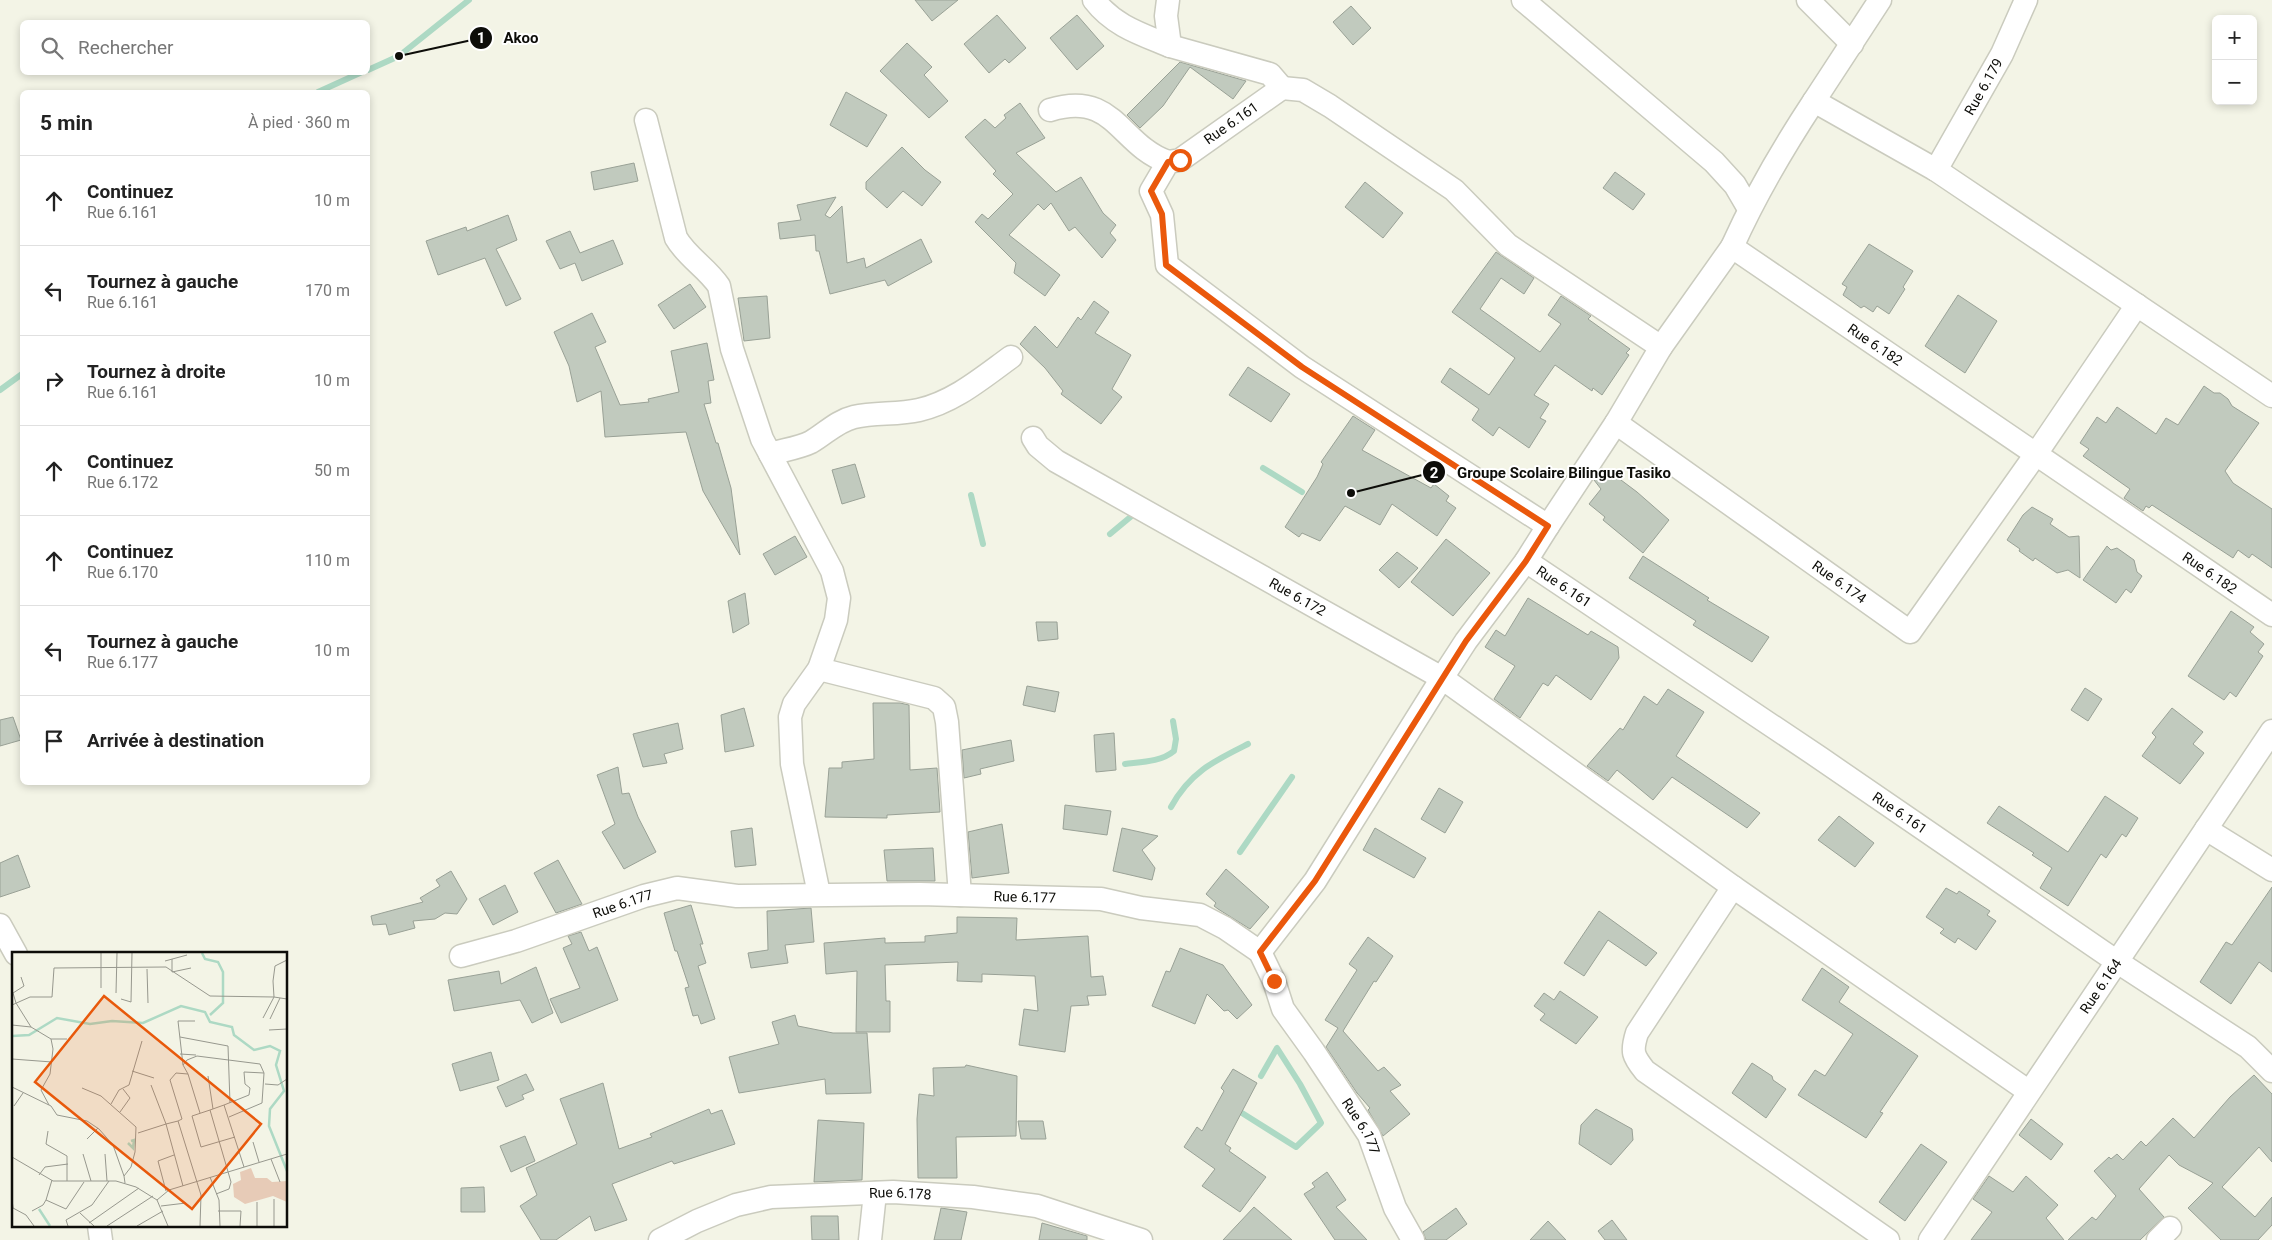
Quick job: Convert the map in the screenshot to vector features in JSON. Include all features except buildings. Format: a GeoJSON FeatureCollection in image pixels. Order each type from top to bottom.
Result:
{"type":"FeatureCollection","features":[{"type":"Feature","properties":{"kind":"street"},"geometry":{"type":"LineString","coordinates":[[1094,0],[1106,14],[1119,24],[1170,46],[1270,74],[1282,88],[1303,90],[1330,106],[1454,190],[1508,245],[1661,347]]}},
{"type":"Feature","properties":{"kind":"street"},"geometry":{"type":"LineString","coordinates":[[1168,0],[1166,16],[1170,46]]}},
{"type":"Feature","properties":{"kind":"street"},"geometry":{"type":"LineString","coordinates":[[1523,0],[1714,162],[1735,185],[1749,209]]}},
{"type":"Feature","properties":{"kind":"street"},"geometry":{"type":"LineString","coordinates":[[1808,0],[1852,44]]}},
{"type":"Feature","properties":{"kind":"street"},"geometry":{"type":"LineString","coordinates":[[1616,423],[1661,347],[1732,247],[1749,209],[1794,131],[1880,0]]}},
{"type":"Feature","properties":{"kind":"street","name":"Rue 6.179"},"geometry":{"type":"LineString","coordinates":[[1936,170],[2002,54],[2026,0]]}},
{"type":"Feature","properties":{"kind":"street","name":"Rue 6.161"},"geometry":{"type":"LineString","coordinates":[[1168,162],[1180,160],[1282,88]]}},
{"type":"Feature","properties":{"kind":"street"},"geometry":{"type":"LineString","coordinates":[[1814,101],[1936,170],[2272,396]]}},
{"type":"Feature","properties":{"kind":"street"},"geometry":{"type":"LineString","coordinates":[[1050,110],[1067,105],[1084,105],[1102,111],[1157,158],[1168,162],[1151,191],[1162,214],[1166,265],[1302,367],[1548,526]]}},
{"type":"Feature","properties":{"kind":"street"},"geometry":{"type":"LineString","coordinates":[[646,120],[676,238],[683,251],[713,277],[719,286],[732,349],[762,439],[832,571],[839,598],[836,620],[819,669],[794,704],[790,717],[792,764],[819,894]]}},
{"type":"Feature","properties":{"kind":"street","name":"Rue 6.182"},"geometry":{"type":"LineString","coordinates":[[1732,247],[2272,615]]}},
{"type":"Feature","properties":{"kind":"street","name":"Rue 6.174"},"geometry":{"type":"LineString","coordinates":[[1616,423],[1910,632],[2036,454],[2137,305]]}},
{"type":"Feature","properties":{"kind":"street"},"geometry":{"type":"LineString","coordinates":[[770,454],[810,442],[843,421],[854,417],[919,410],[941,403],[968,389],[1011,357]]}},
{"type":"Feature","properties":{"kind":"street","name":"Rue 6.161"},"geometry":{"type":"LineString","coordinates":[[1616,423],[1526,561],[1820,758],[2116,961],[2248,1046],[2272,1070]]}},
{"type":"Feature","properties":{"kind":"street","name":"Rue 6.172"},"geometry":{"type":"LineString","coordinates":[[1033,438],[1038,446],[1056,461],[1442,678],[1733,887],[2028,1092]]}},
{"type":"Feature","properties":{"kind":"street"},"geometry":{"type":"LineString","coordinates":[[1260,952],[1315,881],[1466,641],[1526,561]]}},
{"type":"Feature","properties":{"kind":"street"},"geometry":{"type":"LineString","coordinates":[[819,669],[934,698],[944,708],[947,722],[960,895]]}},
{"type":"Feature","properties":{"kind":"street","name":"Rue 6.164"},"geometry":{"type":"LineString","coordinates":[[1930,1240],[2272,731]]}},
{"type":"Feature","properties":{"kind":"street"},"geometry":{"type":"LineString","coordinates":[[2206,829],[2272,870]]}},
{"type":"Feature","properties":{"kind":"street"},"geometry":{"type":"LineString","coordinates":[[1733,887],[1637,1033],[1632,1047],[1636,1059],[1645,1071],[1888,1240]]}},
{"type":"Feature","properties":{"kind":"street","name":"Rue 6.177"},"geometry":{"type":"LineString","coordinates":[[461,956],[516,941],[644,896],[678,888],[737,896],[819,894],[960,895],[1101,899],[1141,908],[1200,915],[1225,928],[1260,952],[1274,981],[1283,1009],[1369,1135],[1395,1208],[1413,1240]]}},
{"type":"Feature","properties":{"kind":"street"},"geometry":{"type":"LineString","coordinates":[[0,925],[9,951]]}},
{"type":"Feature","properties":{"kind":"street"},"geometry":{"type":"LineString","coordinates":[[870,1240],[875,1193]]}},
{"type":"Feature","properties":{"kind":"street","name":"Rue 6.178"},"geometry":{"type":"LineString","coordinates":[[660,1240],[697,1221],[736,1205],[771,1197],[875,1193],[973,1197],[1037,1206],[1141,1240]]}},
{"type":"Feature","properties":{"kind":"waterway"},"geometry":{"type":"LineString","coordinates":[[370,69],[399,56],[469,0]]}},
{"type":"Feature","properties":{"kind":"waterway"},"geometry":{"type":"LineString","coordinates":[[322,90],[355,75]]}},
{"type":"Feature","properties":{"kind":"waterway"},"geometry":{"type":"LineString","coordinates":[[0,390],[20,375]]}},
{"type":"Feature","properties":{"kind":"waterway"},"geometry":{"type":"LineString","coordinates":[[1263,468],[1302,492]]}},
{"type":"Feature","properties":{"kind":"waterway"},"geometry":{"type":"LineString","coordinates":[[971,495],[983,544]]}},
{"type":"Feature","properties":{"kind":"waterway"},"geometry":{"type":"LineString","coordinates":[[1110,534],[1134,514]]}},
{"type":"Feature","properties":{"kind":"waterway"},"geometry":{"type":"LineString","coordinates":[[1125,764],[1157,759],[1174,751],[1176,739],[1173,721]]}},
{"type":"Feature","properties":{"kind":"waterway"},"geometry":{"type":"LineString","coordinates":[[1171,807],[1178,795],[1195,776],[1214,762],[1248,744]]}},
{"type":"Feature","properties":{"kind":"waterway"},"geometry":{"type":"LineString","coordinates":[[1240,852],[1292,777]]}},
{"type":"Feature","properties":{"kind":"waterway"},"geometry":{"type":"LineString","coordinates":[[1242,1113],[1296,1147],[1321,1123],[1300,1084],[1277,1048],[1261,1076]]}},
{"type":"Feature","properties":{"kind":"place","name":"Akoo"},"geometry":{"type":"Point","coordinates":[399,56]}},
{"type":"Feature","properties":{"kind":"place","name":"Groupe Scolaire Bilingue Tasiko"},"geometry":{"type":"Point","coordinates":[1351,493]}},
{"type":"Feature","properties":{"kind":"route"},"geometry":{"type":"LineString","coordinates":[[1180,160],[1168,162],[1151,191],[1162,214],[1166,265],[1302,367],[1548,526],[1526,561],[1466,641],[1315,881],[1260,952],[1274,981]]}}]}
